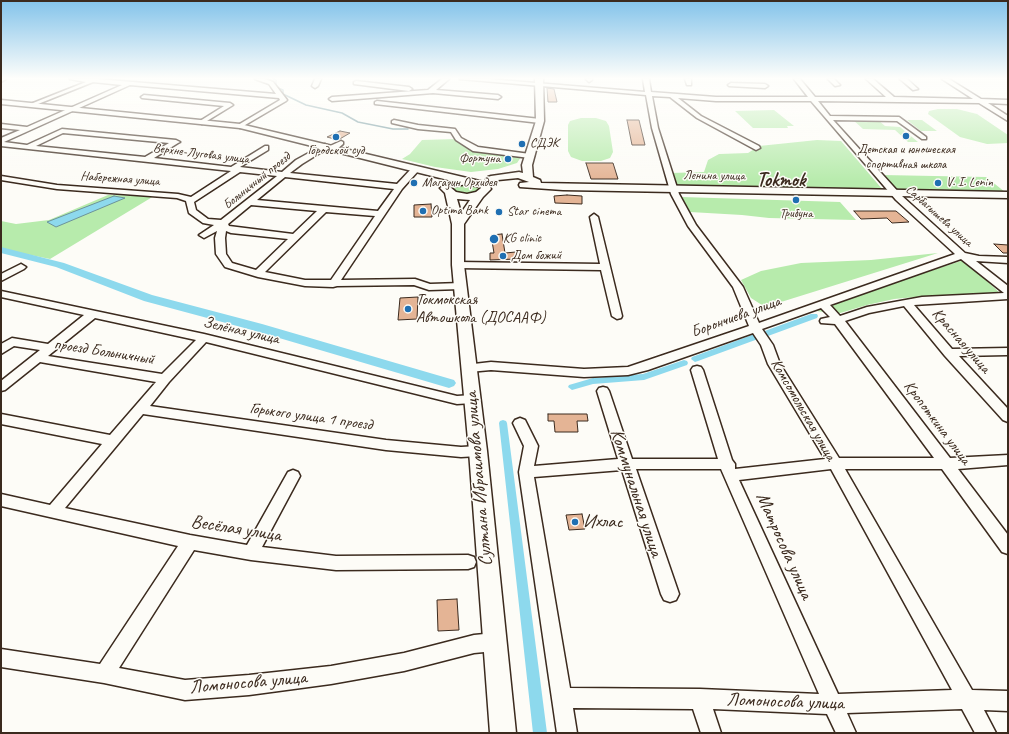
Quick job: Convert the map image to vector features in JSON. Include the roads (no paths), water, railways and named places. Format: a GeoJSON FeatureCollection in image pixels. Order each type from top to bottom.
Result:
{"type":"FeatureCollection","features":[{"type":"Feature","properties":{"kind":"main road"},"geometry":{"type":"LineString","coordinates":[[115,113],[240,126],[329,147],[438,176],[476,182],[484,185],[486,189],[458,224]]}},
{"type":"Feature","properties":{"kind":"main road"},"geometry":{"type":"LineString","coordinates":[[428,173],[449,192],[462,197],[481,194],[497,189],[523,175],[540,121],[540,113]]}},
{"type":"Feature","properties":{"kind":"main road"},"geometry":{"type":"LineString","coordinates":[[449,192],[450,186],[465,181],[523,175]]}},
{"type":"Feature","properties":{"kind":"main road","name":"Ленина улица"},"geometry":{"type":"LineString","coordinates":[[523,175],[563,187],[1008,195]]}},
{"type":"Feature","properties":{"kind":"main road"},"geometry":{"type":"LineString","coordinates":[[438,176],[479,180]]}},
{"type":"Feature","properties":{"kind":"main road","name":"Султана Ибраимова улица"},"geometry":{"type":"LineString","coordinates":[[449,192],[458,224],[458,265],[478,451],[503,733]]}},
{"type":"Feature","properties":{"kind":"street"},"geometry":{"type":"LineString","coordinates":[[1,140],[64,113]]}},
{"type":"Feature","properties":{"kind":"street"},"geometry":{"type":"LineString","coordinates":[[202,122],[216,113]]}},
{"type":"Feature","properties":{"kind":"street"},"geometry":{"type":"LineString","coordinates":[[240,126],[262,113]]}},
{"type":"Feature","properties":{"kind":"street"},"geometry":{"type":"LineString","coordinates":[[462,113],[540,121]]}},
{"type":"Feature","properties":{"kind":"street","name":"Комсомольская улица"},"geometry":{"type":"LineString","coordinates":[[653,113],[673,189],[692,226],[738,287],[755,327],[767,345],[774,364],[821,438],[966,700],[986,733]]}},
{"type":"Feature","properties":{"kind":"street"},"geometry":{"type":"LineString","coordinates":[[694,113],[756,148]]}},
{"type":"Feature","properties":{"kind":"street","name":"Сарбагышева улица"},"geometry":{"type":"LineString","coordinates":[[824,113],[895,193],[962,254],[1008,291]]}},
{"type":"Feature","properties":{"kind":"street"},"geometry":{"type":"LineString","coordinates":[[999,113],[1008,119]]}},
{"type":"Feature","properties":{"kind":"street"},"geometry":{"type":"LineString","coordinates":[[826,116],[902,120],[924,138]]}},
{"type":"Feature","properties":{"kind":"street"},"geometry":{"type":"LineString","coordinates":[[465,120],[498,117]]}},
{"type":"Feature","properties":{"kind":"street"},"geometry":{"type":"LineString","coordinates":[[394,122],[421,130],[452,130],[463,143],[523,175]]}},
{"type":"Feature","properties":{"kind":"street"},"geometry":{"type":"LineString","coordinates":[[1,126],[29,129]]}},
{"type":"Feature","properties":{"kind":"street"},"geometry":{"type":"LineString","coordinates":[[29,147],[62,131],[176,142],[148,159]]}},
{"type":"Feature","properties":{"kind":"street","name":"Больничный проезд"},"geometry":{"type":"LineString","coordinates":[[204,235],[223,223],[299,162],[329,147],[341,143]]}},
{"type":"Feature","properties":{"kind":"street","name":"Верхне-Луговая улица"},"geometry":{"type":"LineString","coordinates":[[1,144],[399,187]]}},
{"type":"Feature","properties":{"kind":"street"},"geometry":{"type":"LineString","coordinates":[[223,223],[206,220],[196,214],[192,211],[190,201],[265,148]]}},
{"type":"Feature","properties":{"kind":"street"},"geometry":{"type":"LineString","coordinates":[[333,284],[399,187],[415,170]]}},
{"type":"Feature","properties":{"kind":"street","name":"Набережная улица"},"geometry":{"type":"LineString","coordinates":[[1,178],[57,187],[170,195],[192,200]]}},
{"type":"Feature","properties":{"kind":"street"},"geometry":{"type":"LineString","coordinates":[[250,202],[380,214]]}},
{"type":"Feature","properties":{"kind":"street"},"geometry":{"type":"LineString","coordinates":[[258,274],[324,209]]}},
{"type":"Feature","properties":{"kind":"street"},"geometry":{"type":"LineString","coordinates":[[594,217],[616,316]]}},
{"type":"Feature","properties":{"kind":"street"},"geometry":{"type":"LineString","coordinates":[[223,223],[225,228],[231,230],[295,237]]}},
{"type":"Feature","properties":{"kind":"street"},"geometry":{"type":"LineString","coordinates":[[223,223],[220,238],[222,254],[228,265],[258,274],[305,283],[333,284],[415,282],[429,287],[461,286]]}},
{"type":"Feature","properties":{"kind":"street"},"geometry":{"type":"LineString","coordinates":[[962,254],[979,259],[1008,260]]}},
{"type":"Feature","properties":{"kind":"street","name":"Борончиева улица"},"geometry":{"type":"LineString","coordinates":[[469,370],[492,366],[584,373],[628,370],[644,367],[962,254]]}},
{"type":"Feature","properties":{"kind":"street"},"geometry":{"type":"LineString","coordinates":[[458,265],[604,267]]}},
{"type":"Feature","properties":{"kind":"street"},"geometry":{"type":"LineString","coordinates":[[1,278],[21,267]]}},
{"type":"Feature","properties":{"kind":"street"},"geometry":{"type":"LineString","coordinates":[[831,320],[867,310],[922,300],[1008,296]]}},
{"type":"Feature","properties":{"kind":"street","name":"Зелёная улица"},"geometry":{"type":"LineString","coordinates":[[3,297],[204,338],[458,400],[472,398]]}},
{"type":"Feature","properties":{"kind":"street","name":"Кропоткина улица"},"geometry":{"type":"LineString","coordinates":[[822,303],[831,320],[947,464],[1008,547]]}},
{"type":"Feature","properties":{"kind":"street","name":"Красная улица"},"geometry":{"type":"LineString","coordinates":[[907,303],[949,353],[1008,416]]}},
{"type":"Feature","properties":{"kind":"street"},"geometry":{"type":"LineString","coordinates":[[1,386],[92,314]]}},
{"type":"Feature","properties":{"kind":"street","name":"проезд Больничный"},"geometry":{"type":"LineString","coordinates":[[53,512],[165,379],[204,338]]}},
{"type":"Feature","properties":{"kind":"street","name":"проезд Больничный"},"geometry":{"type":"LineString","coordinates":[[1,350],[12,342],[50,348]]}},
{"type":"Feature","properties":{"kind":"street"},"geometry":{"type":"LineString","coordinates":[[949,353],[1007,351]]}},
{"type":"Feature","properties":{"kind":"street","name":"проезд Больничный"},"geometry":{"type":"LineString","coordinates":[[37,358],[165,379]]}},
{"type":"Feature","properties":{"kind":"street","name":"Матросова улица"},"geometry":{"type":"LineString","coordinates":[[697,370],[729,470],[846,733]]}},
{"type":"Feature","properties":{"kind":"street","name":"Коммунальная улица"},"geometry":{"type":"LineString","coordinates":[[603,391],[670,594]]}},
{"type":"Feature","properties":{"kind":"street","name":"Горького улица 1 проезд"},"geometry":{"type":"LineString","coordinates":[[140,409],[386,445],[461,452],[478,451]]}},
{"type":"Feature","properties":{"kind":"street"},"geometry":{"type":"LineString","coordinates":[[1,419],[113,441]]}},
{"type":"Feature","properties":{"kind":"street"},"geometry":{"type":"LineString","coordinates":[[520,423],[531,446],[526,472],[567,733]]}},
{"type":"Feature","properties":{"kind":"street"},"geometry":{"type":"LineString","coordinates":[[526,472],[626,464],[729,470],[834,463],[947,464],[1008,460]]}},
{"type":"Feature","properties":{"kind":"street"},"geometry":{"type":"LineString","coordinates":[[251,553],[293,476]]}},
{"type":"Feature","properties":{"kind":"street","name":"Весёлая улица"},"geometry":{"type":"LineString","coordinates":[[1,500],[190,542],[251,553],[336,564],[468,562]]}},
{"type":"Feature","properties":{"kind":"street"},"geometry":{"type":"LineString","coordinates":[[104,674],[190,542]]}},
{"type":"Feature","properties":{"kind":"street","name":"Ломоносова улица"},"geometry":{"type":"LineString","coordinates":[[1,658],[104,674],[185,690],[249,685],[331,675],[404,662],[474,644],[494,642]]}},
{"type":"Feature","properties":{"kind":"street","name":"Ломоносова улица"},"geometry":{"type":"LineString","coordinates":[[562,698],[700,699],[833,704],[966,700],[1008,701]]}},
{"type":"Feature","properties":{"kind":"street"},"geometry":{"type":"LineString","coordinates":[[700,699],[711,733]]}},
{"type":"Feature","properties":{"kind":"water"},"geometry":{"type":"Polygon","coordinates":[[[114,196],[125,198],[56,227],[47,222],[114,196]]]}},
{"type":"Feature","properties":{"kind":"waterway"},"geometry":{"type":"LineString","coordinates":[[342,113],[358,122],[393,129],[408,129]]}},
{"type":"Feature","properties":{"kind":"waterway"},"geometry":{"type":"LineString","coordinates":[[1,250],[60,265],[148,298],[257,327],[449,383]]}},
{"type":"Feature","properties":{"kind":"waterway"},"geometry":{"type":"LineString","coordinates":[[765,334],[814,316]]}},
{"type":"Feature","properties":{"kind":"waterway"},"geometry":{"type":"LineString","coordinates":[[695,359],[755,337]]}},
{"type":"Feature","properties":{"kind":"waterway"},"geometry":{"type":"LineString","coordinates":[[572,387],[593,381],[644,377],[684,363]]}},
{"type":"Feature","properties":{"kind":"waterway"},"geometry":{"type":"LineString","coordinates":[[503,423],[540,733]]}},
{"type":"Feature","properties":{"kind":"place","name":"Детская и юношеская спортивная школа"},"geometry":{"type":"Point","coordinates":[906,136]}},
{"type":"Feature","properties":{"kind":"place","name":"Городской суд"},"geometry":{"type":"Point","coordinates":[336,137]}},
{"type":"Feature","properties":{"kind":"place","name":"СДЭК"},"geometry":{"type":"Point","coordinates":[522,144]}},
{"type":"Feature","properties":{"kind":"place","name":"Фортуна"},"geometry":{"type":"Point","coordinates":[508,159]}},
{"type":"Feature","properties":{"kind":"place","name":"Магазин Орхидея"},"geometry":{"type":"Point","coordinates":[414,183]}},
{"type":"Feature","properties":{"kind":"place","name":"V. I. Lenin"},"geometry":{"type":"Point","coordinates":[938,183]}},
{"type":"Feature","properties":{"kind":"place","name":"Трибуна"},"geometry":{"type":"Point","coordinates":[796,200]}},
{"type":"Feature","properties":{"kind":"place","name":"Optima Bank"},"geometry":{"type":"Point","coordinates":[423,211]}},
{"type":"Feature","properties":{"kind":"place","name":"Star cinema"},"geometry":{"type":"Point","coordinates":[499,212]}},
{"type":"Feature","properties":{"kind":"place","name":"KG clinic"},"geometry":{"type":"Point","coordinates":[494,239]}},
{"type":"Feature","properties":{"kind":"place","name":"Дом божий"},"geometry":{"type":"Point","coordinates":[503,256]}},
{"type":"Feature","properties":{"kind":"place","name":"Токмокская Автошкола (ДОСААФ)"},"geometry":{"type":"Point","coordinates":[408,309]}},
{"type":"Feature","properties":{"kind":"place","name":"Ихлас"},"geometry":{"type":"Point","coordinates":[575,522]}},
{"type":"Feature","properties":{"kind":"district","name":"Tokmok"},"geometry":{"type":"Point","coordinates":[781,181]}}]}
